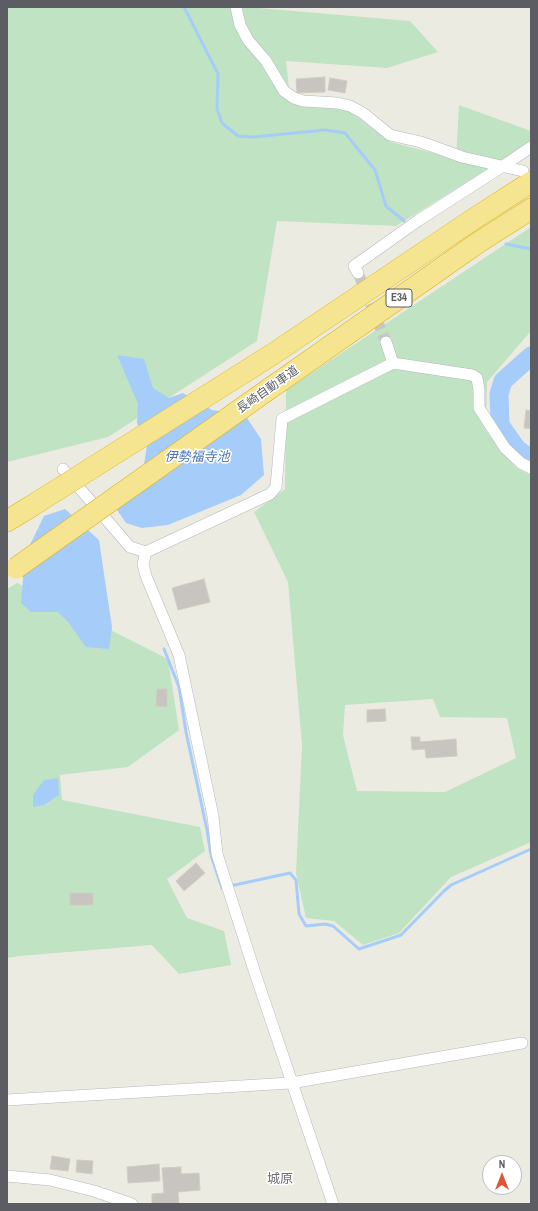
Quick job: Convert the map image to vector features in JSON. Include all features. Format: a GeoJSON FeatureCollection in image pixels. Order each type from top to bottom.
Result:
{"type":"FeatureCollection","features":[{"type":"Feature","properties":{"kind":"highway","name":"E34"},"geometry":{"type":"LineString","coordinates":[[7,521],[273,354],[472,220],[527,177]]}},
{"type":"Feature","properties":{"kind":"highway","name":"長崎自動車道"},"geometry":{"type":"LineString","coordinates":[[12,571],[269,388],[479,242],[531,209]]}},
{"type":"Feature","properties":{"kind":"street"},"geometry":{"type":"LineString","coordinates":[[236,7],[240,25],[248,40],[266,61],[284,91],[294,98],[303,101],[337,103],[350,106],[363,113],[390,135],[421,142],[462,157],[503,166],[527,177]]}},
{"type":"Feature","properties":{"kind":"street"},"geometry":{"type":"LineString","coordinates":[[358,273],[354,266],[419,220],[531,147]]}},
{"type":"Feature","properties":{"kind":"street"},"geometry":{"type":"LineString","coordinates":[[386,342],[393,363]]}},
{"type":"Feature","properties":{"kind":"street"},"geometry":{"type":"LineString","coordinates":[[63,469],[130,547],[146,552],[270,494],[276,487],[282,419],[393,363],[472,375],[477,378],[479,408],[505,448],[521,463],[531,468]]}},
{"type":"Feature","properties":{"kind":"street"},"geometry":{"type":"LineString","coordinates":[[146,552],[143,564],[146,576],[179,654],[212,816],[217,854],[333,1204]]}},
{"type":"Feature","properties":{"kind":"street"},"geometry":{"type":"LineString","coordinates":[[7,1100],[292,1082],[522,1043]]}},
{"type":"Feature","properties":{"kind":"street"},"geometry":{"type":"LineString","coordinates":[[7,1176],[50,1180],[94,1191],[132,1204]]}},
{"type":"Feature","properties":{"kind":"green space"},"geometry":{"type":"Polygon","coordinates":[[[7,7],[258,7],[410,21],[438,52],[387,68],[286,61],[290,97],[344,107],[391,142],[456,159],[459,105],[531,131],[531,140],[490,168],[396,226],[277,221],[257,341],[108,437],[7,462],[7,7]]]}},
{"type":"Feature","properties":{"kind":"green space"},"geometry":{"type":"Polygon","coordinates":[[[531,227],[531,331],[487,382],[486,431],[515,467],[531,475],[531,842],[451,877],[399,933],[363,945],[334,921],[306,918],[296,873],[302,745],[288,582],[254,512],[285,489],[286,390],[531,227]],[[433,699],[345,705],[343,735],[357,791],[445,792],[516,758],[507,718],[440,717],[433,699]]]}},
{"type":"Feature","properties":{"kind":"green space"},"geometry":{"type":"Polygon","coordinates":[[[17,583],[168,659],[179,730],[128,767],[60,775],[62,800],[200,827],[205,851],[167,879],[187,918],[224,931],[231,965],[179,974],[152,945],[7,958],[7,589],[17,583]]]}},
{"type":"Feature","properties":{"kind":"water","name":"伊勢福寺池"},"geometry":{"type":"Polygon","coordinates":[[[117,355],[144,359],[153,388],[169,398],[183,393],[212,410],[245,415],[261,439],[264,475],[241,495],[168,525],[142,528],[126,523],[115,507],[143,470],[147,446],[137,423],[138,404],[117,355]]]}},
{"type":"Feature","properties":{"kind":"water"},"geometry":{"type":"Polygon","coordinates":[[[65,509],[99,540],[112,627],[109,649],[86,647],[68,622],[58,612],[31,612],[21,603],[25,555],[44,516],[65,509]]]}},
{"type":"Feature","properties":{"kind":"water"},"geometry":{"type":"Polygon","coordinates":[[[58,778],[59,795],[44,805],[33,807],[33,795],[44,780],[58,778]]]}},
{"type":"Feature","properties":{"kind":"building"},"geometry":{"type":"Polygon","coordinates":[[[325,77],[325,92],[297,93],[296,79],[325,77]]]}},
{"type":"Feature","properties":{"kind":"building"},"geometry":{"type":"Polygon","coordinates":[[[330,78],[347,81],[345,93],[328,90],[330,78]]]}},
{"type":"Feature","properties":{"kind":"building"},"geometry":{"type":"Polygon","coordinates":[[[526,410],[531,411],[531,429],[524,428],[526,410]]]}},
{"type":"Feature","properties":{"kind":"building"},"geometry":{"type":"Polygon","coordinates":[[[204,579],[210,602],[178,610],[172,588],[204,579]]]}},
{"type":"Feature","properties":{"kind":"building"},"geometry":{"type":"Polygon","coordinates":[[[157,689],[167,689],[167,707],[156,706],[157,689]]]}},
{"type":"Feature","properties":{"kind":"building"},"geometry":{"type":"Polygon","coordinates":[[[385,709],[386,721],[367,722],[367,710],[385,709]]]}},
{"type":"Feature","properties":{"kind":"building"},"geometry":{"type":"Polygon","coordinates":[[[411,737],[420,737],[420,742],[456,739],[457,756],[426,758],[425,749],[412,750],[411,737]]]}},
{"type":"Feature","properties":{"kind":"building"},"geometry":{"type":"Polygon","coordinates":[[[196,863],[205,873],[184,891],[176,881],[196,863]]]}},
{"type":"Feature","properties":{"kind":"building"},"geometry":{"type":"Polygon","coordinates":[[[70,893],[93,893],[93,905],[70,905],[70,893]]]}},
{"type":"Feature","properties":{"kind":"building"},"geometry":{"type":"Polygon","coordinates":[[[52,1156],[70,1159],[68,1171],[50,1169],[52,1156]]]}},
{"type":"Feature","properties":{"kind":"building"},"geometry":{"type":"Polygon","coordinates":[[[77,1160],[93,1161],[92,1174],[76,1172],[77,1160]]]}},
{"type":"Feature","properties":{"kind":"building"},"geometry":{"type":"Polygon","coordinates":[[[159,1164],[160,1181],[128,1183],[127,1167],[159,1164]]]}},
{"type":"Feature","properties":{"kind":"building"},"geometry":{"type":"Polygon","coordinates":[[[181,1167],[181,1174],[199,1173],[200,1190],[178,1192],[179,1204],[152,1204],[152,1194],[164,1193],[162,1168],[181,1167]]]}},
{"type":"Feature","properties":{"kind":"waterway"},"geometry":{"type":"LineString","coordinates":[[184,7],[218,74],[217,109],[222,123],[238,136],[253,137],[325,130],[345,133],[375,170],[386,206],[404,221]]}},
{"type":"Feature","properties":{"kind":"waterway"},"geometry":{"type":"LineString","coordinates":[[506,244],[531,249]]}},
{"type":"Feature","properties":{"kind":"waterway"},"geometry":{"type":"LineString","coordinates":[[531,356],[503,381],[499,394],[500,425],[517,449],[531,459]]}},
{"type":"Feature","properties":{"kind":"waterway"},"geometry":{"type":"LineString","coordinates":[[164,649],[179,687],[186,732],[211,855],[222,888],[225,888]]}},
{"type":"Feature","properties":{"kind":"waterway"},"geometry":{"type":"LineString","coordinates":[[230,886],[290,873],[296,880],[299,914],[306,926],[325,924],[333,926],[359,949],[401,935],[451,885],[531,849]]}},
{"type":"Feature","properties":{"kind":"tunnel"},"geometry":{"type":"LineString","coordinates":[[358,273],[386,342]]}},
{"type":"Feature","properties":{"kind":"district","name":"城原"},"geometry":{"type":"Point","coordinates":[280,1180]}}]}
